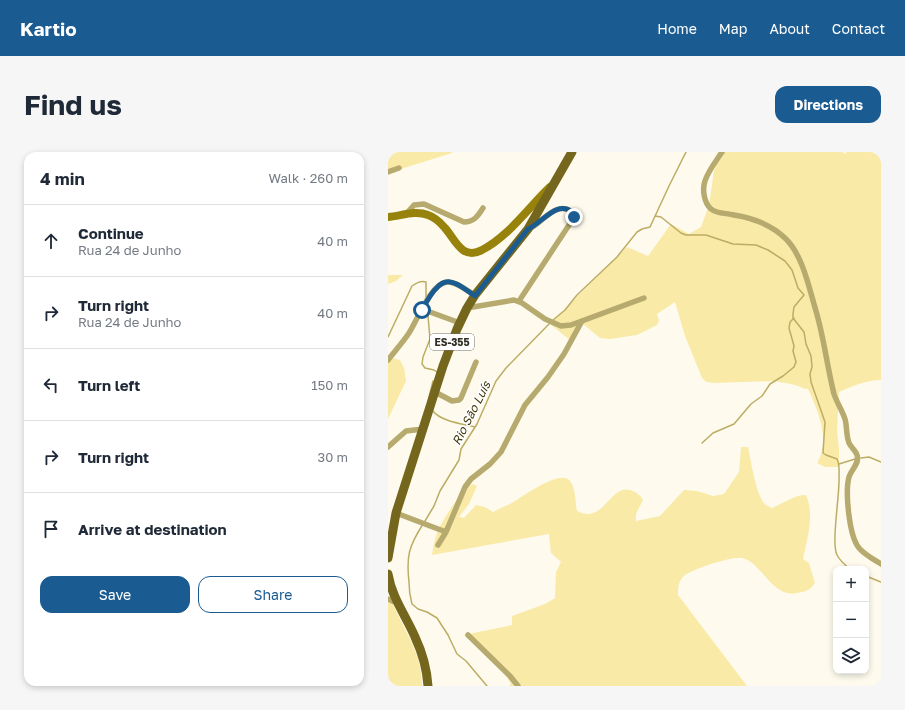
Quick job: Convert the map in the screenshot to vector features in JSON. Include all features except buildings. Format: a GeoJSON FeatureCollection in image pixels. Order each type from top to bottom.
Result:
{"type":"FeatureCollection","features":[{"type":"Feature","properties":{"kind":"main road","name":"ES-355"},"geometry":{"type":"LineString","coordinates":[[388,558],[396,513],[435,392],[460,323],[475,296],[528,229],[572,152]]}},
{"type":"Feature","properties":{"kind":"main road"},"geometry":{"type":"LineString","coordinates":[[388,574],[389,582],[397,604],[415,638],[421,653],[428,678],[428,686]]}},
{"type":"Feature","properties":{"kind":"street"},"geometry":{"type":"LineString","coordinates":[[722,152],[704,185],[705,198],[710,209],[716,212],[748,218],[763,223],[777,231],[787,240],[806,276],[820,324],[834,393],[845,420],[850,443],[858,457],[858,462],[850,476],[848,486],[848,506],[853,536],[858,547],[864,553],[881,564]]}},
{"type":"Feature","properties":{"kind":"street"},"geometry":{"type":"LineString","coordinates":[[388,172],[398,168]]}},
{"type":"Feature","properties":{"kind":"street"},"geometry":{"type":"LineString","coordinates":[[388,217],[406,214],[427,215],[435,219],[445,228],[462,250],[470,252],[481,251],[503,235],[556,182]]}},
{"type":"Feature","properties":{"kind":"street"},"geometry":{"type":"LineString","coordinates":[[406,214],[414,206],[424,204],[464,222],[469,222],[475,219],[483,208]]}},
{"type":"Feature","properties":{"kind":"street"},"geometry":{"type":"LineString","coordinates":[[519,301],[573,219],[573,212],[560,209],[553,210],[536,226],[528,229]]}},
{"type":"Feature","properties":{"kind":"street"},"geometry":{"type":"LineString","coordinates":[[388,360],[409,333],[429,298],[441,285],[448,282],[455,284],[475,296]]}},
{"type":"Feature","properties":{"kind":"street"},"geometry":{"type":"LineString","coordinates":[[467,308],[508,301],[519,301],[545,319],[561,326],[571,325],[644,298]]}},
{"type":"Feature","properties":{"kind":"street"},"geometry":{"type":"LineString","coordinates":[[430,312],[460,323]]}},
{"type":"Feature","properties":{"kind":"street"},"geometry":{"type":"LineString","coordinates":[[438,545],[446,532],[465,486],[501,452],[525,405],[548,377],[564,354],[582,321]]}},
{"type":"Feature","properties":{"kind":"street"},"geometry":{"type":"LineString","coordinates":[[435,392],[452,401],[459,400],[476,362]]}},
{"type":"Feature","properties":{"kind":"street"},"geometry":{"type":"LineString","coordinates":[[388,447],[406,431],[423,429]]}},
{"type":"Feature","properties":{"kind":"street"},"geometry":{"type":"LineString","coordinates":[[396,513],[446,532]]}},
{"type":"Feature","properties":{"kind":"street"},"geometry":{"type":"LineString","coordinates":[[388,598],[397,604]]}},
{"type":"Feature","properties":{"kind":"street"},"geometry":{"type":"LineString","coordinates":[[468,635],[510,676],[518,686]]}},
{"type":"Feature","properties":{"kind":"shaded area"},"geometry":{"type":"Polygon","coordinates":[[[388,152],[452,152],[452,153],[388,173],[388,152]]]}},
{"type":"Feature","properties":{"kind":"shaded area"},"geometry":{"type":"Polygon","coordinates":[[[721,152],[842,152],[846,154],[846,152],[881,152],[881,380],[865,382],[839,392],[837,430],[839,467],[825,467],[817,463],[823,445],[822,426],[808,389],[804,389],[797,385],[775,381],[715,383],[706,382],[702,378],[685,336],[675,302],[657,314],[659,320],[657,325],[637,335],[610,339],[600,338],[583,324],[571,341],[550,324],[627,247],[648,256],[671,224],[689,234],[701,227],[709,205],[714,171],[721,152]]]}},
{"type":"Feature","properties":{"kind":"shaded area"},"geometry":{"type":"Polygon","coordinates":[[[388,275],[403,275],[396,281],[388,284],[388,275]]]}},
{"type":"Feature","properties":{"kind":"shaded area"},"geometry":{"type":"Polygon","coordinates":[[[388,357],[400,360],[404,368],[406,381],[388,419],[388,357]]]}},
{"type":"Feature","properties":{"kind":"shaded area"},"geometry":{"type":"Polygon","coordinates":[[[741,447],[748,447],[759,494],[762,501],[766,505],[772,508],[793,498],[806,495],[809,503],[810,519],[803,559],[809,563],[815,583],[806,591],[788,593],[781,591],[774,586],[756,566],[742,558],[730,559],[710,564],[692,571],[682,578],[679,584],[678,595],[747,686],[509,686],[511,684],[502,669],[464,635],[512,625],[512,616],[545,604],[555,598],[556,572],[561,562],[551,553],[549,534],[432,555],[438,530],[454,504],[473,484],[477,486],[469,504],[459,517],[464,518],[476,505],[485,507],[493,512],[510,504],[549,481],[558,478],[565,478],[572,484],[577,511],[587,514],[602,508],[619,491],[627,489],[635,492],[643,500],[636,514],[636,521],[660,516],[684,490],[697,491],[713,496],[724,494],[739,472],[741,447]]]}},
{"type":"Feature","properties":{"kind":"shaded area"},"geometry":{"type":"Polygon","coordinates":[[[388,599],[391,599],[415,651],[419,662],[422,686],[388,686],[388,599]]]}},
{"type":"Feature","properties":{"kind":"waterway","name":"Rio São Luís"},"geometry":{"type":"LineString","coordinates":[[553,320],[565,310],[577,295],[617,257],[637,232],[650,227],[686,152]]}},
{"type":"Feature","properties":{"kind":"waterway"},"geometry":{"type":"LineString","coordinates":[[655,216],[661,217],[681,233],[686,235],[706,235],[733,244],[756,245],[768,250],[785,261],[792,270],[798,288],[804,295],[794,307],[793,318],[804,332],[806,344],[811,356],[811,382],[825,422],[823,453],[837,459],[839,466],[835,549],[837,555],[846,566]]}},
{"type":"Feature","properties":{"kind":"waterway"},"geometry":{"type":"LineString","coordinates":[[388,337],[412,286],[420,282],[426,282],[426,297]]}},
{"type":"Feature","properties":{"kind":"waterway"},"geometry":{"type":"LineString","coordinates":[[427,305],[430,339],[422,364],[425,368],[437,372]]}},
{"type":"Feature","properties":{"kind":"waterway"},"geometry":{"type":"LineString","coordinates":[[702,443],[713,433],[734,424],[751,404],[762,396],[770,384],[794,367],[796,362],[793,351],[794,346],[789,328],[790,322],[794,318]]}},
{"type":"Feature","properties":{"kind":"waterway","name":"Rio São Luís"},"geometry":{"type":"LineString","coordinates":[[425,521],[434,506],[440,491],[459,460],[461,449],[477,424],[496,381],[506,368],[550,323]]}},
{"type":"Feature","properties":{"kind":"waterway"},"geometry":{"type":"LineString","coordinates":[[428,401],[433,381]]}},
{"type":"Feature","properties":{"kind":"waterway"},"geometry":{"type":"LineString","coordinates":[[433,411],[446,420],[475,427]]}},
{"type":"Feature","properties":{"kind":"waterway"},"geometry":{"type":"LineString","coordinates":[[861,458],[869,457],[881,462]]}},
{"type":"Feature","properties":{"kind":"waterway"},"geometry":{"type":"LineString","coordinates":[[839,464],[855,459]]}},
{"type":"Feature","properties":{"kind":"waterway","name":"Rio São Luís"},"geometry":{"type":"LineString","coordinates":[[423,524],[414,539],[408,558],[409,587],[412,604],[418,609],[437,618],[448,635],[457,654],[466,661],[487,686]]}},
{"type":"Feature","properties":{"kind":"waterway"},"geometry":{"type":"LineString","coordinates":[[869,577],[881,582]]}},
{"type":"Feature","properties":{"kind":"route"},"geometry":{"type":"LineString","coordinates":[[422,310],[435,290],[444,283],[450,282],[455,284],[475,296],[528,229],[536,226],[553,210],[569,210],[573,213],[574,217]]}}]}
